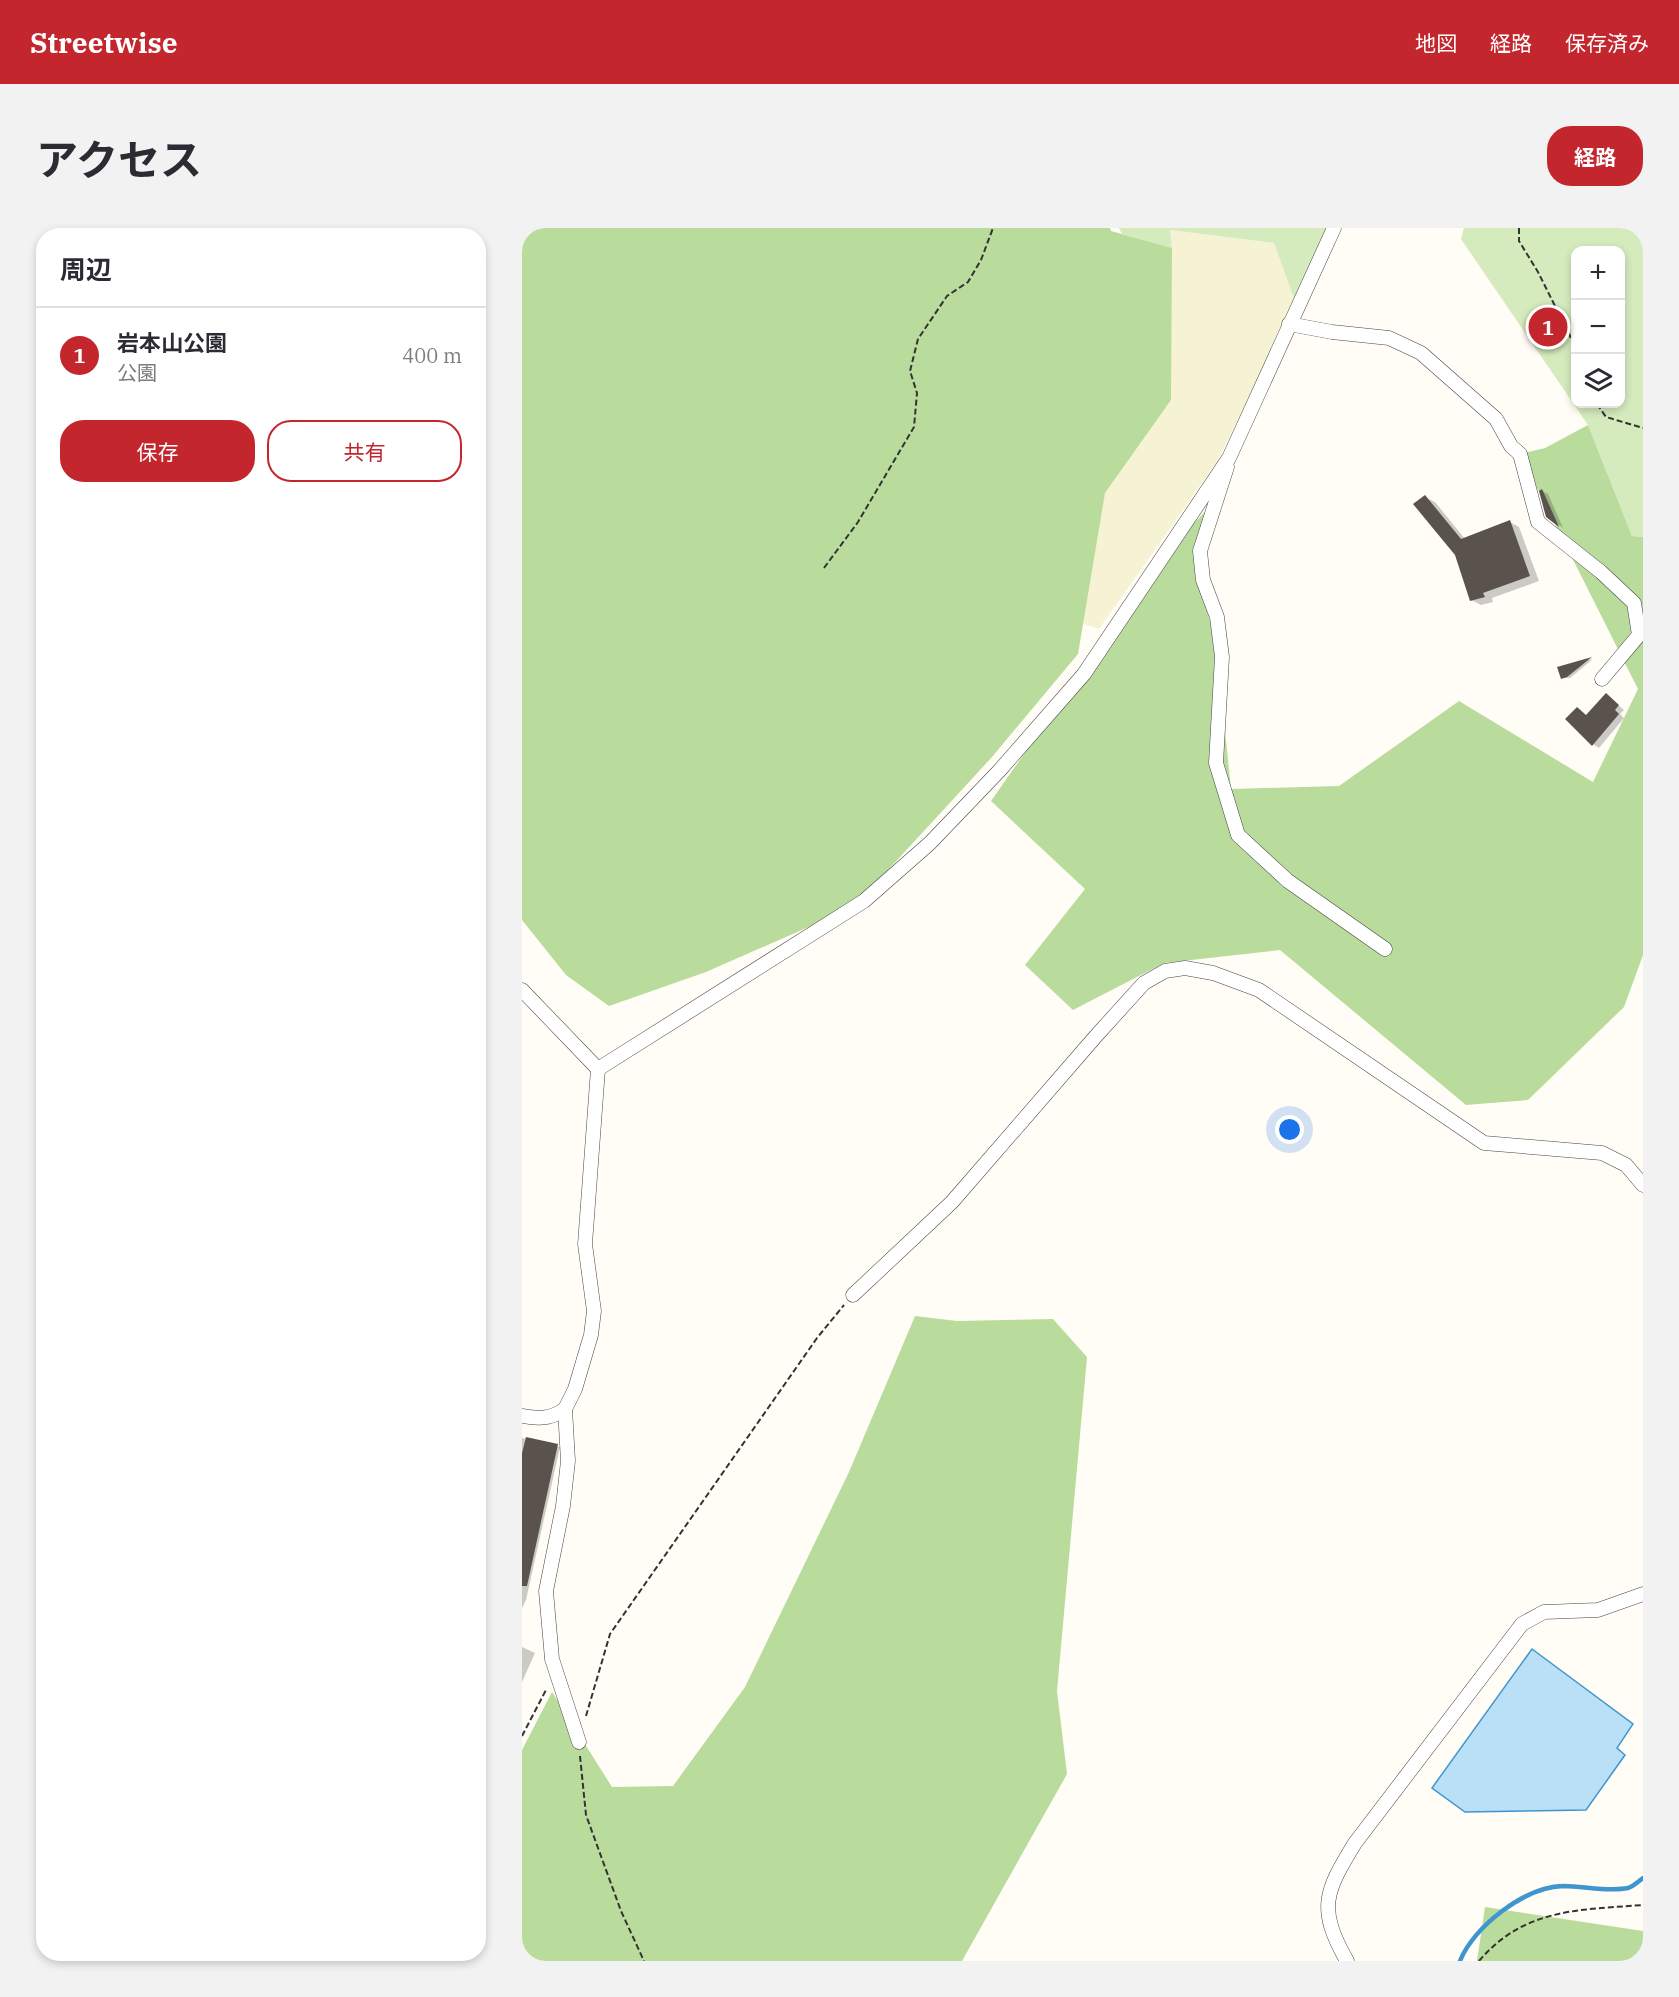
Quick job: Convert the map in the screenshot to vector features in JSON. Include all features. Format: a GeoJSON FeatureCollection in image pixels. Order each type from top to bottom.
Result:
{"type":"FeatureCollection","features":[{"type":"Feature","properties":{"kind":"street"},"geometry":{"type":"LineString","coordinates":[[598,1069],[864,900],[930,843],[999,771],[1084,674],[1229,458],[1334,228]]}},
{"type":"Feature","properties":{"kind":"street"},"geometry":{"type":"LineString","coordinates":[[1289,324],[1332,332],[1389,338],[1421,353],[1496,419],[1511,446],[1520,454],[1538,522],[1601,572],[1634,603],[1639,635],[1602,680]]}},
{"type":"Feature","properties":{"kind":"street"},"geometry":{"type":"LineString","coordinates":[[1229,458],[1223,487],[1200,551],[1203,580],[1217,617],[1222,657],[1216,763],[1238,835],[1288,881],[1385,949]]}},
{"type":"Feature","properties":{"kind":"street"},"geometry":{"type":"LineString","coordinates":[[853,1295],[952,1202],[1144,983],[1165,971],[1185,968],[1213,973],[1259,990],[1484,1143],[1602,1153],[1626,1165],[1643,1185]]}},
{"type":"Feature","properties":{"kind":"street"},"geometry":{"type":"LineString","coordinates":[[522,990],[598,1069],[585,1244],[594,1311],[591,1335],[566,1409],[568,1461],[563,1506],[546,1591],[552,1659],[579,1742]]}},
{"type":"Feature","properties":{"kind":"street"},"geometry":{"type":"LineString","coordinates":[[522,1416],[538,1419],[556,1415],[566,1409]]}},
{"type":"Feature","properties":{"kind":"street"},"geometry":{"type":"LineString","coordinates":[[1347,1961],[1334,1938],[1326,1902],[1332,1882],[1355,1843],[1522,1624],[1544,1612],[1598,1610],[1643,1594]]}},
{"type":"Feature","properties":{"kind":"path"},"geometry":{"type":"LineString","coordinates":[[824,567],[858,522],[914,427],[917,393],[910,371],[918,339],[947,296],[968,282],[981,260],[993,228]]}},
{"type":"Feature","properties":{"kind":"path"},"geometry":{"type":"LineString","coordinates":[[1519,228],[1519,241],[1544,283],[1571,340]]}},
{"type":"Feature","properties":{"kind":"path"},"geometry":{"type":"LineString","coordinates":[[1600,408],[1606,417],[1643,428]]}},
{"type":"Feature","properties":{"kind":"path"},"geometry":{"type":"LineString","coordinates":[[585,1721],[610,1634],[817,1338],[853,1295]]}},
{"type":"Feature","properties":{"kind":"path"},"geometry":{"type":"LineString","coordinates":[[522,1736],[556,1671]]}},
{"type":"Feature","properties":{"kind":"path"},"geometry":{"type":"LineString","coordinates":[[579,1742],[586,1815],[621,1911],[644,1961]]}},
{"type":"Feature","properties":{"kind":"path"},"geometry":{"type":"LineString","coordinates":[[1479,1961],[1503,1935],[1525,1923],[1556,1913],[1643,1905]]}},
{"type":"Feature","properties":{"kind":"shaded area"},"geometry":{"type":"Polygon","coordinates":[[[1170,230],[1274,243],[1297,307],[1216,463],[1099,629],[1074,621],[1105,493],[1171,400],[1170,230]]]}},
{"type":"Feature","properties":{"kind":"green space"},"geometry":{"type":"Polygon","coordinates":[[[522,228],[1110,228],[1111,231],[1172,248],[1171,400],[1105,493],[1078,654],[992,757],[854,907],[706,972],[609,1006],[566,975],[522,920],[522,228]]]}},
{"type":"Feature","properties":{"kind":"green space"},"geometry":{"type":"Polygon","coordinates":[[[1119,228],[1327,228],[1297,307],[1274,243],[1170,230],[1172,248],[1122,234],[1119,228]]]}},
{"type":"Feature","properties":{"kind":"green space"},"geometry":{"type":"Polygon","coordinates":[[[1464,228],[1643,228],[1643,537],[1632,536],[1588,425],[1576,408],[1625,408],[1625,246],[1571,246],[1571,400],[1461,239],[1464,228]]]}},
{"type":"Feature","properties":{"kind":"green space"},"geometry":{"type":"Polygon","coordinates":[[[1588,425],[1632,536],[1643,537],[1643,955],[1624,1007],[1528,1100],[1466,1105],[1280,950],[1164,963],[1073,1010],[1025,965],[1085,889],[991,801],[1168,549],[1211,506],[1195,569],[1216,643],[1231,789],[1339,786],[1459,701],[1593,782],[1638,689],[1520,454],[1545,448],[1588,425]]]}},
{"type":"Feature","properties":{"kind":"green space"},"geometry":{"type":"Polygon","coordinates":[[[915,1316],[957,1321],[1053,1319],[1087,1357],[1057,1691],[1067,1774],[962,1961],[522,1961],[522,1750],[552,1692],[612,1787],[673,1786],[745,1687],[849,1472],[915,1316]]]}},
{"type":"Feature","properties":{"kind":"green space"},"geometry":{"type":"Polygon","coordinates":[[[1485,1907],[1643,1931],[1643,1961],[1477,1961],[1485,1907]]]}},
{"type":"Feature","properties":{"kind":"water"},"geometry":{"type":"Polygon","coordinates":[[[1532,1649],[1633,1724],[1617,1748],[1625,1755],[1586,1810],[1465,1812],[1432,1788],[1532,1649]]]}},
{"type":"Feature","properties":{"kind":"building"},"geometry":{"type":"Polygon","coordinates":[[[1542,489],[1559,527],[1546,517],[1539,491],[1542,489]]]}},
{"type":"Feature","properties":{"kind":"building"},"geometry":{"type":"Polygon","coordinates":[[[1425,495],[1461,539],[1510,520],[1530,576],[1483,593],[1485,597],[1470,601],[1455,555],[1413,504],[1425,495]]]}},
{"type":"Feature","properties":{"kind":"building"},"geometry":{"type":"Polygon","coordinates":[[[1592,657],[1567,677],[1561,679],[1557,667],[1592,657]]]}},
{"type":"Feature","properties":{"kind":"building"},"geometry":{"type":"Polygon","coordinates":[[[1606,693],[1619,705],[1615,710],[1619,714],[1592,746],[1565,719],[1577,707],[1586,715],[1606,693]]]}},
{"type":"Feature","properties":{"kind":"building"},"geometry":{"type":"Polygon","coordinates":[[[526,1437],[558,1444],[527,1586],[522,1586],[522,1453],[526,1437]]]}},
{"type":"Feature","properties":{"kind":"waterway"},"geometry":{"type":"LineString","coordinates":[[1460,1961],[1467,1948],[1489,1922],[1517,1901],[1533,1893],[1563,1886],[1620,1889],[1630,1887],[1643,1878]]}},
{"type":"Feature","properties":{"kind":"place","name":"岩本山公園"},"geometry":{"type":"Point","coordinates":[1548,327]}}]}
